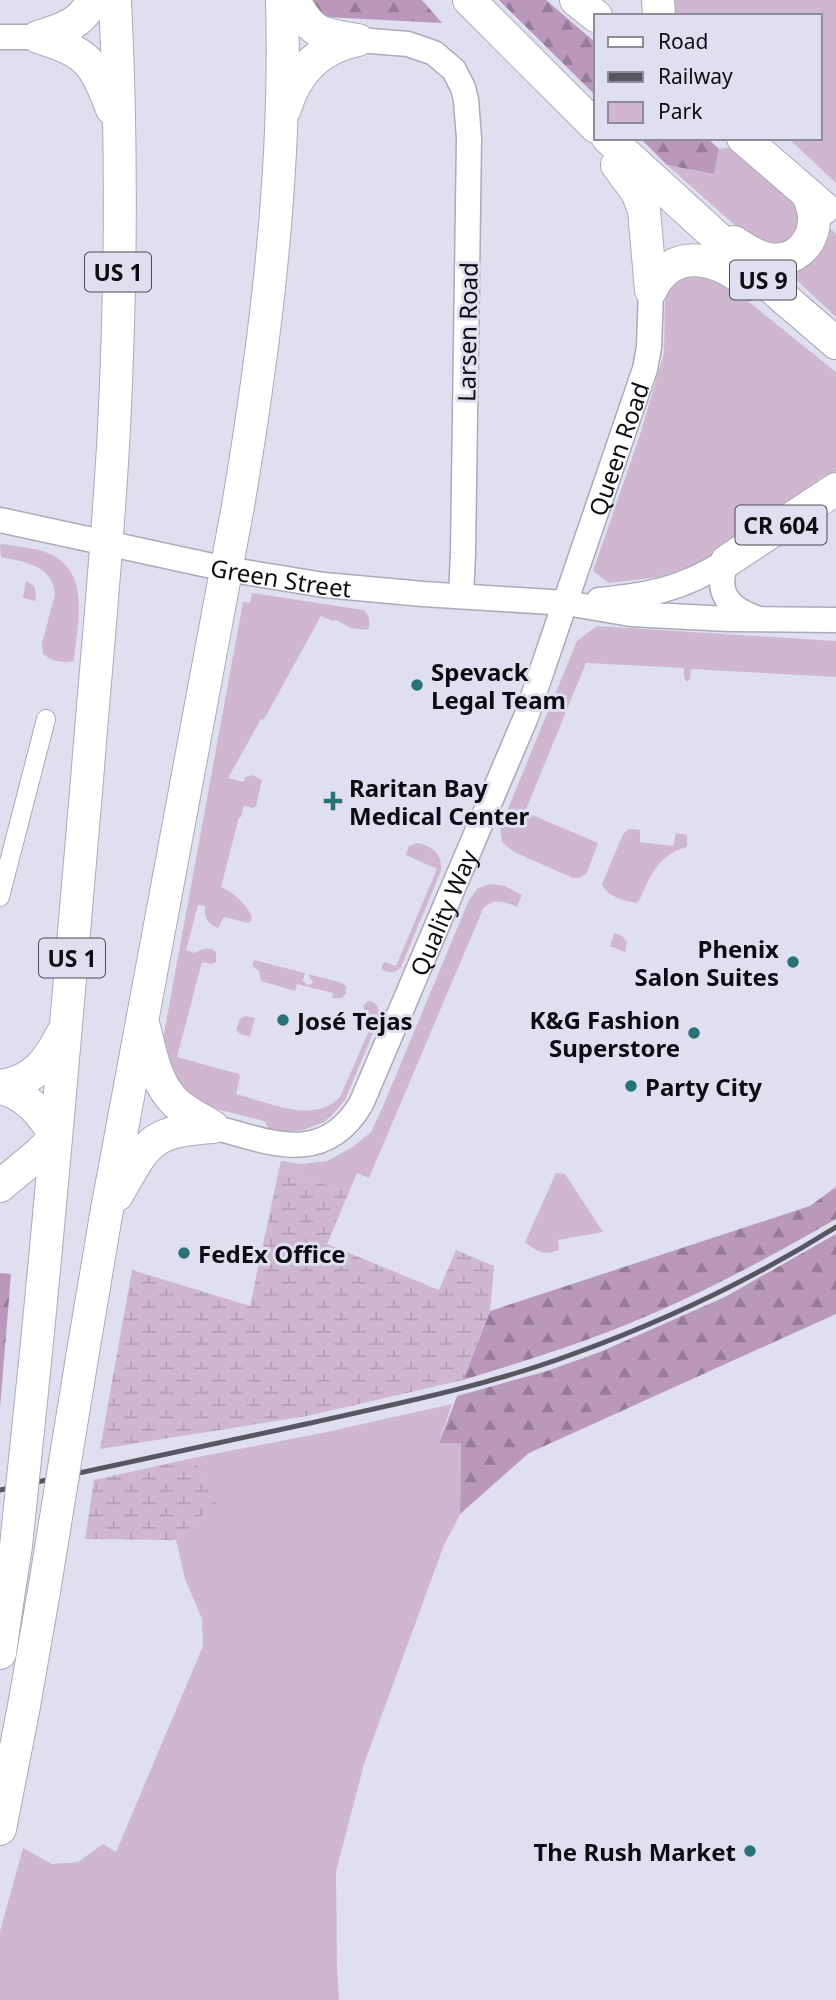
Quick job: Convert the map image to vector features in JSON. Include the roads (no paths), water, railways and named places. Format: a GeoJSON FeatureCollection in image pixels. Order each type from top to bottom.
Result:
{"type":"FeatureCollection","features":[{"type":"Feature","properties":{"kind":"highway"},"geometry":{"type":"LineString","coordinates":[[38,37],[79,20],[93,0]]}},
{"type":"Feature","properties":{"kind":"highway","name":"US 1"},"geometry":{"type":"LineString","coordinates":[[0,1653],[23,1488],[48,1232],[107,543],[116,368],[119,125],[115,0]]}},
{"type":"Feature","properties":{"kind":"highway"},"geometry":{"type":"LineString","coordinates":[[0,1829],[44,1591],[106,1215],[257,390],[270,275],[280,127],[282,0]]}},
{"type":"Feature","properties":{"kind":"highway"},"geometry":{"type":"LineString","coordinates":[[294,0],[310,26],[327,35],[358,40]]}},
{"type":"Feature","properties":{"kind":"highway"},"geometry":{"type":"LineString","coordinates":[[469,0],[585,117]]}},
{"type":"Feature","properties":{"kind":"highway"},"geometry":{"type":"LineString","coordinates":[[576,0],[594,14]]}},
{"type":"Feature","properties":{"kind":"highway"},"geometry":{"type":"LineString","coordinates":[[603,0],[615,0]]}},
{"type":"Feature","properties":{"kind":"highway"},"geometry":{"type":"LineString","coordinates":[[38,37],[71,48],[90,63],[102,82],[119,125]]}},
{"type":"Feature","properties":{"kind":"highway"},"geometry":{"type":"LineString","coordinates":[[280,127],[288,98],[307,65],[339,44],[358,40]]}},
{"type":"Feature","properties":{"kind":"highway"},"geometry":{"type":"LineString","coordinates":[[599,140],[641,200],[646,221],[651,290]]}},
{"type":"Feature","properties":{"kind":"highway","name":"US 9"},"geometry":{"type":"LineString","coordinates":[[610,140],[833,341]]}},
{"type":"Feature","properties":{"kind":"highway"},"geometry":{"type":"LineString","coordinates":[[745,140],[836,218]]}},
{"type":"Feature","properties":{"kind":"highway"},"geometry":{"type":"LineString","coordinates":[[697,220],[755,255],[771,260],[787,259],[805,246],[812,233],[814,218],[808,194]]}},
{"type":"Feature","properties":{"kind":"highway"},"geometry":{"type":"LineString","coordinates":[[651,290],[663,271],[675,264],[689,260],[710,262],[729,270],[762,296],[833,341]]}},
{"type":"Feature","properties":{"kind":"highway","name":"CR 604"},"geometry":{"type":"LineString","coordinates":[[727,561],[836,489]]}},
{"type":"Feature","properties":{"kind":"highway"},"geometry":{"type":"LineString","coordinates":[[142,1020],[158,1075],[168,1094],[183,1108],[213,1127]]}},
{"type":"Feature","properties":{"kind":"highway"},"geometry":{"type":"LineString","coordinates":[[0,1087],[26,1079],[41,1069],[66,1027]]}},
{"type":"Feature","properties":{"kind":"highway"},"geometry":{"type":"LineString","coordinates":[[0,1087],[26,1099],[56,1137],[0,1187]]}},
{"type":"Feature","properties":{"kind":"highway"},"geometry":{"type":"LineString","coordinates":[[106,1215],[140,1156],[153,1141],[170,1132],[213,1127]]}},
{"type":"Feature","properties":{"kind":"highway"},"geometry":{"type":"LineString","coordinates":[[0,1187],[25,1193],[37,1206],[48,1232]]}},
{"type":"Feature","properties":{"kind":"street"},"geometry":{"type":"LineString","coordinates":[[0,37],[38,37]]}},
{"type":"Feature","properties":{"kind":"street","name":"Larsen Road"},"geometry":{"type":"LineString","coordinates":[[358,40],[408,44],[441,57],[454,69],[466,100],[469,138],[461,596]]}},
{"type":"Feature","properties":{"kind":"street","name":"Queen Road"},"geometry":{"type":"LineString","coordinates":[[566,603],[645,369],[649,347],[651,290]]}},
{"type":"Feature","properties":{"kind":"street","name":"Green Street"},"geometry":{"type":"LineString","coordinates":[[0,520],[226,569],[324,585],[566,603],[631,614],[760,620],[836,620]]}},
{"type":"Feature","properties":{"kind":"street"},"geometry":{"type":"LineString","coordinates":[[727,561],[721,577],[726,597],[739,611],[760,620]]}},
{"type":"Feature","properties":{"kind":"street","name":"Green Street"},"geometry":{"type":"LineString","coordinates":[[566,603],[661,591],[691,581],[727,561]]}},
{"type":"Feature","properties":{"kind":"street","name":"Quality Way"},"geometry":{"type":"LineString","coordinates":[[213,1127],[276,1144],[308,1145],[335,1134],[344,1128],[356,1113],[516,741],[566,603]]}},
{"type":"Feature","properties":{"kind":"street"},"geometry":{"type":"LineString","coordinates":[[0,897],[46,719]]}},
{"type":"Feature","properties":{"kind":"railway"},"geometry":{"type":"LineString","coordinates":[[0,1490],[407,1402],[541,1365],[641,1328],[708,1298],[836,1227]]}},
{"type":"Feature","properties":{"kind":"place","name":"Spevack Legal Team"},"geometry":{"type":"Point","coordinates":[417,685]}},
{"type":"Feature","properties":{"kind":"place","name":"Raritan Bay Medical Center"},"geometry":{"type":"Point","coordinates":[333,801]}},
{"type":"Feature","properties":{"kind":"place","name":"Phenix Salon Suites"},"geometry":{"type":"Point","coordinates":[793,962]}},
{"type":"Feature","properties":{"kind":"place","name":"José Tejas"},"geometry":{"type":"Point","coordinates":[283,1020]}},
{"type":"Feature","properties":{"kind":"place","name":"K&G Fashion Superstore"},"geometry":{"type":"Point","coordinates":[694,1033]}},
{"type":"Feature","properties":{"kind":"place","name":"Party City"},"geometry":{"type":"Point","coordinates":[631,1086]}},
{"type":"Feature","properties":{"kind":"place","name":"FedEx Office"},"geometry":{"type":"Point","coordinates":[184,1253]}},
{"type":"Feature","properties":{"kind":"place","name":"The Rush Market"},"geometry":{"type":"Point","coordinates":[750,1851]}}]}
